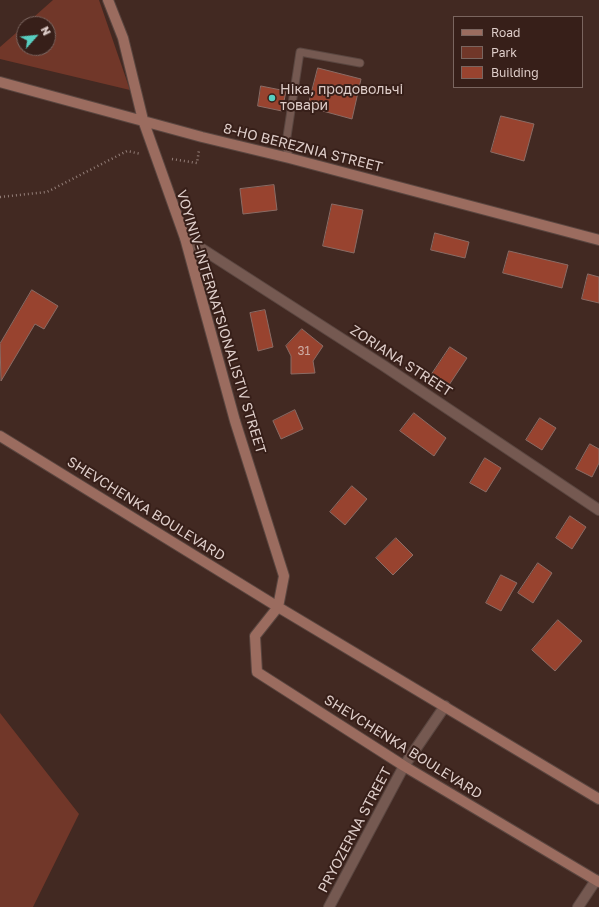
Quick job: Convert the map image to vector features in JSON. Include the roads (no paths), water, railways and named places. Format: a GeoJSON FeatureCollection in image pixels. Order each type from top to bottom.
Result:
{"type":"FeatureCollection","features":[{"type":"Feature","properties":{"kind":"street","name":"VOYINIV-INTERNATSIONALISTIV STREET"},"geometry":{"type":"LineString","coordinates":[[108,0],[123,38],[143,120],[185,238],[235,421],[284,576],[278,607]]}},
{"type":"Feature","properties":{"kind":"street","name":"8-HO BEREZNIA STREET"},"geometry":{"type":"LineString","coordinates":[[0,82],[202,137],[288,158],[599,240]]}},
{"type":"Feature","properties":{"kind":"street","name":"ZORIANA STREET"},"geometry":{"type":"LineString","coordinates":[[185,238],[384,366],[599,510]]}},
{"type":"Feature","properties":{"kind":"street","name":"SHEVCHENKA BOULEVARD"},"geometry":{"type":"LineString","coordinates":[[0,436],[278,607],[599,799]]}},
{"type":"Feature","properties":{"kind":"street","name":"SHEVCHENKA BOULEVARD"},"geometry":{"type":"LineString","coordinates":[[278,607],[255,636],[257,672],[404,766],[597,881]]}},
{"type":"Feature","properties":{"kind":"street","name":"PRYOZERNA STREET"},"geometry":{"type":"LineString","coordinates":[[329,907],[404,766],[445,706]]}},
{"type":"Feature","properties":{"kind":"street"},"geometry":{"type":"LineString","coordinates":[[578,907],[597,881]]}},
{"type":"Feature","properties":{"kind":"lane"},"geometry":{"type":"LineString","coordinates":[[288,158],[286,143],[300,52],[360,63]]}},
{"type":"Feature","properties":{"kind":"place","name":"Ніка, продовольчі товари"},"geometry":{"type":"Point","coordinates":[272,98]}}]}
